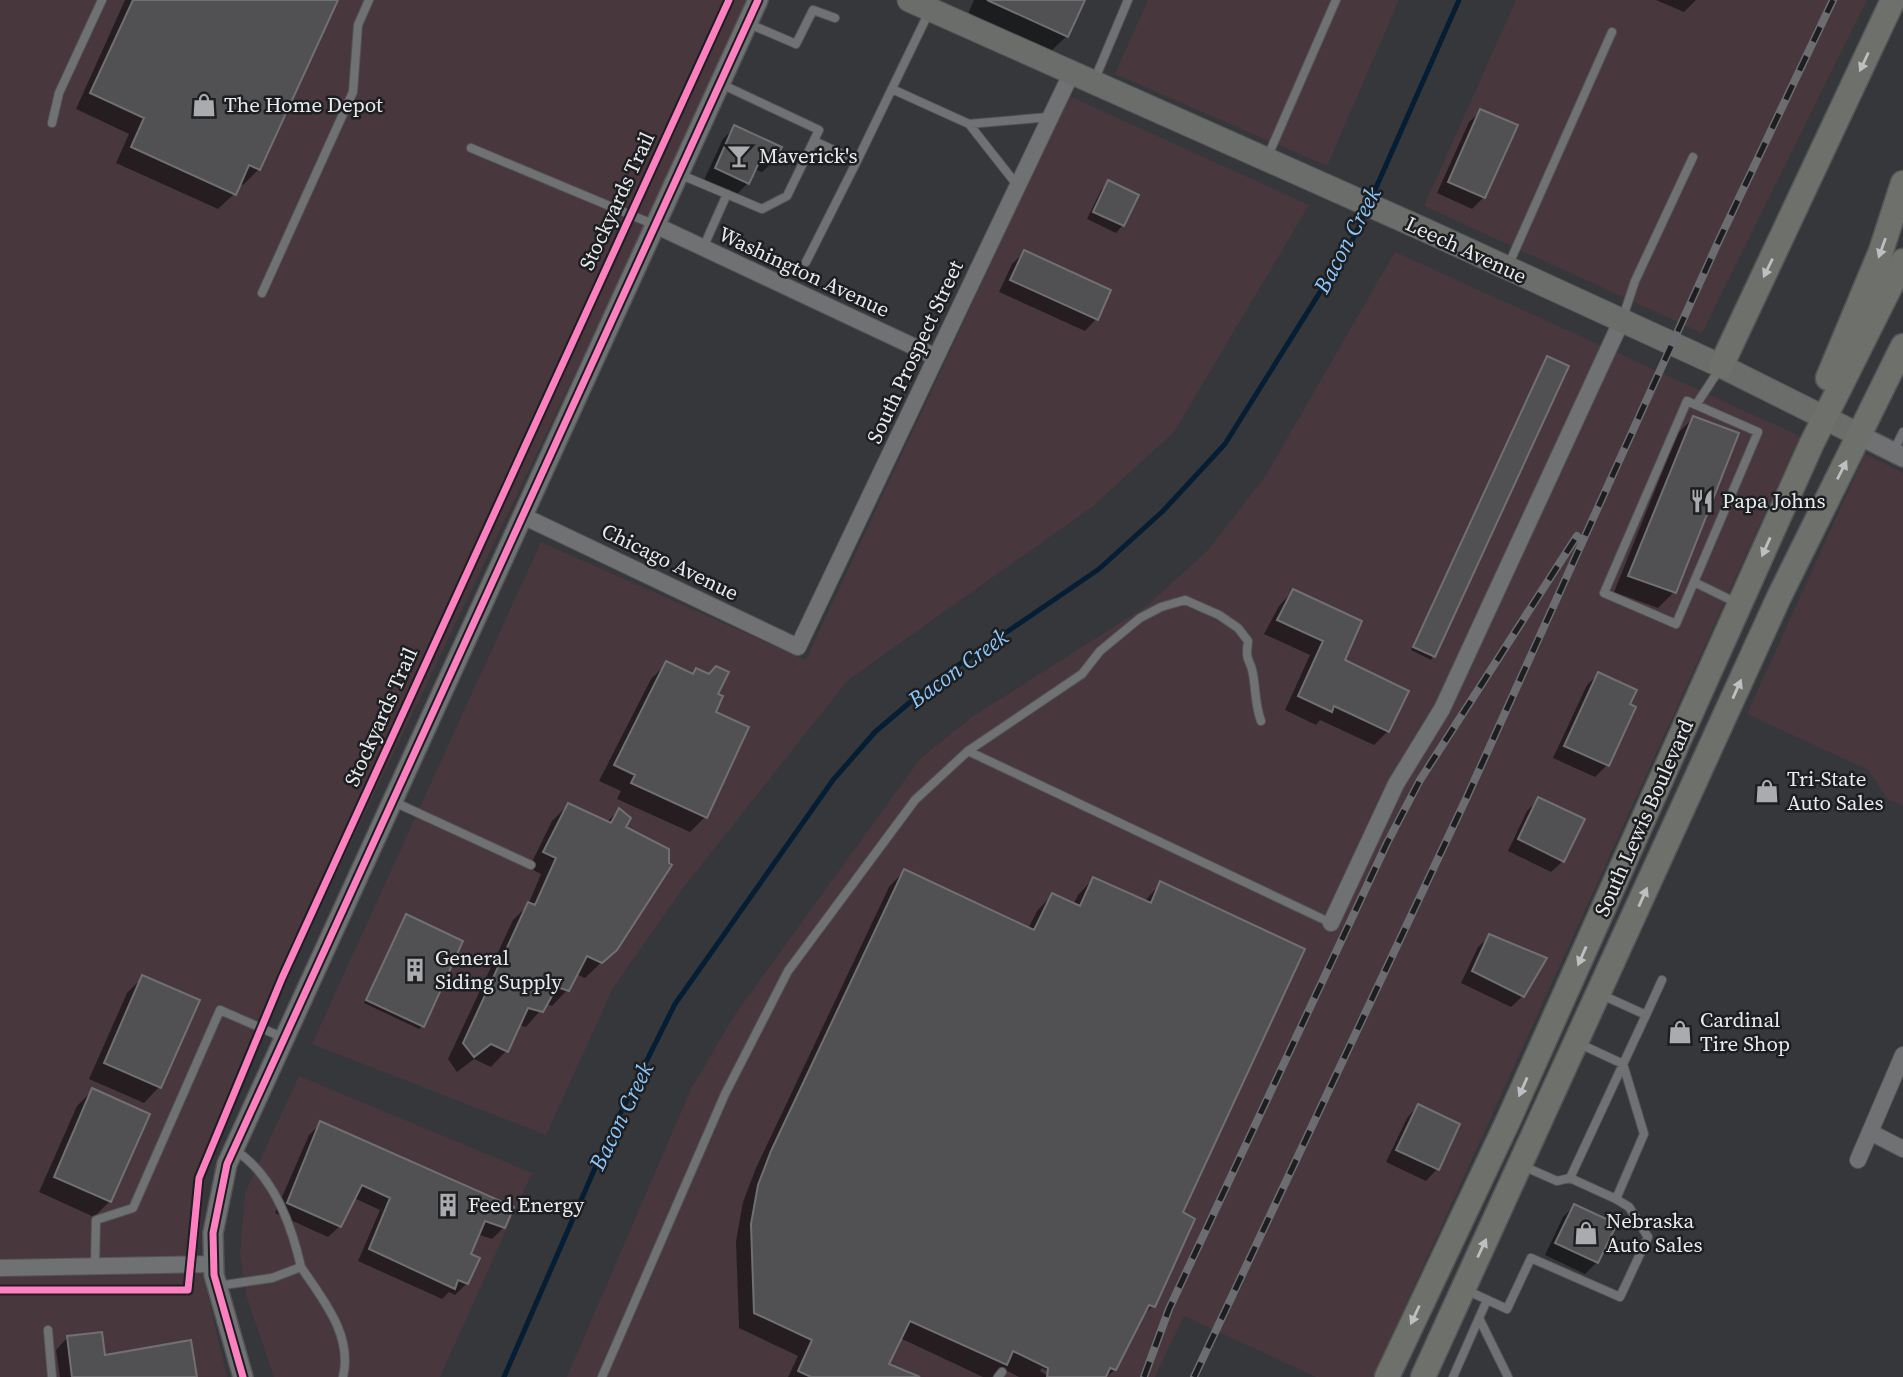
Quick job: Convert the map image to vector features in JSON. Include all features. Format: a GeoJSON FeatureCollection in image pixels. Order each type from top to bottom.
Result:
{"type":"FeatureCollection","features":[{"type":"Feature","properties":{"kind":"main road","name":"Leech Avenue"},"geometry":{"type":"LineString","coordinates":[[909,0],[933,5],[1071,74],[1425,230],[1721,366],[1859,435]]}},
{"type":"Feature","properties":{"kind":"main road"},"geometry":{"type":"LineString","coordinates":[[1721,366],[1893,0]]}},
{"type":"Feature","properties":{"kind":"main road"},"geometry":{"type":"LineString","coordinates":[[1824,418],[1826,381],[1881,251],[1903,183]]}},
{"type":"Feature","properties":{"kind":"main road","name":"South Lewis Boulevard"},"geometry":{"type":"LineString","coordinates":[[1387,1377],[1509,1119],[1824,418],[1903,261]]}},
{"type":"Feature","properties":{"kind":"main road","name":"South Lewis Boulevard"},"geometry":{"type":"LineString","coordinates":[[1423,1377],[1779,597],[1859,435],[1893,376],[1903,346]]}},
{"type":"Feature","properties":{"kind":"street"},"geometry":{"type":"LineString","coordinates":[[243,1377],[217,1286],[214,1264],[213,1233],[217,1203],[233,1149],[758,0]]}},
{"type":"Feature","properties":{"kind":"street","name":"South Prospect Street"},"geometry":{"type":"LineString","coordinates":[[798,647],[1071,74]]}},
{"type":"Feature","properties":{"kind":"street","name":"Washington Avenue"},"geometry":{"type":"LineString","coordinates":[[655,225],[936,357]]}},
{"type":"Feature","properties":{"kind":"street"},"geometry":{"type":"LineString","coordinates":[[1331,923],[1396,784],[1442,709],[1621,322]]}},
{"type":"Feature","properties":{"kind":"street","name":"Leech Avenue"},"geometry":{"type":"LineString","coordinates":[[1859,435],[1898,454]]}},
{"type":"Feature","properties":{"kind":"street","name":"Chicago Avenue"},"geometry":{"type":"LineString","coordinates":[[523,516],[798,647]]}},
{"type":"Feature","properties":{"kind":"street"},"geometry":{"type":"LineString","coordinates":[[1858,1160],[1903,1055]]}},
{"type":"Feature","properties":{"kind":"street"},"geometry":{"type":"LineString","coordinates":[[1870,1132],[1903,1149]]}},
{"type":"Feature","properties":{"kind":"street"},"geometry":{"type":"LineString","coordinates":[[0,1268],[214,1264]]}},
{"type":"Feature","properties":{"kind":"lane"},"geometry":{"type":"LineString","coordinates":[[52,123],[59,93],[102,0]]}},
{"type":"Feature","properties":{"kind":"lane"},"geometry":{"type":"LineString","coordinates":[[262,293],[353,92],[358,25],[369,0]]}},
{"type":"Feature","properties":{"kind":"lane"},"geometry":{"type":"LineString","coordinates":[[1093,84],[1128,0]]}},
{"type":"Feature","properties":{"kind":"lane"},"geometry":{"type":"LineString","coordinates":[[1265,161],[1336,0]]}},
{"type":"Feature","properties":{"kind":"lane"},"geometry":{"type":"LineString","coordinates":[[806,262],[933,5]]}},
{"type":"Feature","properties":{"kind":"lane"},"geometry":{"type":"LineString","coordinates":[[747,23],[796,44],[813,10],[835,19]]}},
{"type":"Feature","properties":{"kind":"lane"},"geometry":{"type":"LineString","coordinates":[[1506,269],[1612,32]]}},
{"type":"Feature","properties":{"kind":"lane"},"geometry":{"type":"LineString","coordinates":[[678,174],[762,209],[787,196],[819,130],[719,83]]}},
{"type":"Feature","properties":{"kind":"lane"},"geometry":{"type":"LineString","coordinates":[[892,89],[970,124],[1018,186]]}},
{"type":"Feature","properties":{"kind":"lane"},"geometry":{"type":"LineString","coordinates":[[970,124],[1051,117]]}},
{"type":"Feature","properties":{"kind":"lane"},"geometry":{"type":"LineString","coordinates":[[814,141],[857,161]]}},
{"type":"Feature","properties":{"kind":"lane"},"geometry":{"type":"LineString","coordinates":[[471,148],[655,225]]}},
{"type":"Feature","properties":{"kind":"lane"},"geometry":{"type":"LineString","coordinates":[[1621,322],[1635,281],[1693,157]]}},
{"type":"Feature","properties":{"kind":"lane"},"geometry":{"type":"LineString","coordinates":[[704,248],[727,194]]}},
{"type":"Feature","properties":{"kind":"lane"},"geometry":{"type":"LineString","coordinates":[[1696,405],[1721,366]]}},
{"type":"Feature","properties":{"kind":"lane"},"geometry":{"type":"LineString","coordinates":[[1686,401],[1758,432],[1695,582],[1676,624],[1604,593],[1686,401]]}},
{"type":"Feature","properties":{"kind":"lane"},"geometry":{"type":"LineString","coordinates":[[1898,454],[1903,432]]}},
{"type":"Feature","properties":{"kind":"lane"},"geometry":{"type":"LineString","coordinates":[[1695,582],[1740,605]]}},
{"type":"Feature","properties":{"kind":"lane"},"geometry":{"type":"LineString","coordinates":[[602,1377],[725,1094],[789,971],[915,800],[968,751],[1082,674],[1100,651],[1140,618],[1161,607],[1185,600],[1219,615],[1238,628],[1248,641],[1246,659],[1253,672],[1255,704],[1261,721]]}},
{"type":"Feature","properties":{"kind":"lane"},"geometry":{"type":"LineString","coordinates":[[968,751],[1331,923]]}},
{"type":"Feature","properties":{"kind":"lane"},"geometry":{"type":"LineString","coordinates":[[392,801],[531,865]]}},
{"type":"Feature","properties":{"kind":"lane"},"geometry":{"type":"LineString","coordinates":[[1570,1178],[1662,980]]}},
{"type":"Feature","properties":{"kind":"lane"},"geometry":{"type":"LineString","coordinates":[[1600,994],[1646,1015]]}},
{"type":"Feature","properties":{"kind":"lane"},"geometry":{"type":"LineString","coordinates":[[94,1266],[96,1220],[133,1208],[220,1010],[285,1038]]}},
{"type":"Feature","properties":{"kind":"lane"},"geometry":{"type":"LineString","coordinates":[[1577,1043],[1623,1064],[1643,1134],[1616,1199]]}},
{"type":"Feature","properties":{"kind":"lane"},"geometry":{"type":"LineString","coordinates":[[233,1149],[252,1160],[266,1176],[294,1236],[301,1267],[339,1325],[346,1363],[343,1377]]}},
{"type":"Feature","properties":{"kind":"lane"},"geometry":{"type":"LineString","coordinates":[[1464,1289],[1507,1309],[1531,1258],[1620,1297],[1648,1237],[1629,1207],[1616,1199],[1570,1178],[1557,1181],[1521,1165]]}},
{"type":"Feature","properties":{"kind":"lane"},"geometry":{"type":"LineString","coordinates":[[217,1286],[272,1278],[301,1267]]}},
{"type":"Feature","properties":{"kind":"lane"},"geometry":{"type":"LineString","coordinates":[[1453,1377],[1487,1300]]}},
{"type":"Feature","properties":{"kind":"lane"},"geometry":{"type":"LineString","coordinates":[[1479,1318],[1508,1377]]}},
{"type":"Feature","properties":{"kind":"lane"},"geometry":{"type":"LineString","coordinates":[[48,1330],[52,1377]]}},
{"type":"Feature","properties":{"kind":"shaded area"},"geometry":{"type":"Polygon","coordinates":[[[0,0],[753,0],[284,983],[208,1150],[198,1254],[227,1377],[0,1377],[0,0]]]}},
{"type":"Feature","properties":{"kind":"shaded area"},"geometry":{"type":"Polygon","coordinates":[[[1148,0],[1399,0],[1327,166],[1115,74],[1148,0]]]}},
{"type":"Feature","properties":{"kind":"shaded area"},"geometry":{"type":"Polygon","coordinates":[[[1516,0],[1867,0],[1702,333],[1424,206],[1516,0]]]}},
{"type":"Feature","properties":{"kind":"shaded area"},"geometry":{"type":"Polygon","coordinates":[[[1069,96],[1309,205],[1174,432],[1093,506],[848,680],[683,888],[613,988],[546,1135],[312,1044],[541,542],[806,660],[1069,96]]]}},
{"type":"Feature","properties":{"kind":"shaded area"},"geometry":{"type":"Polygon","coordinates":[[[1395,252],[1800,436],[1373,1377],[1316,1377],[1184,1316],[1155,1377],[567,1377],[691,1089],[734,1016],[920,759],[972,717],[1148,605],[1207,551],[1265,477],[1395,252]]]}},
{"type":"Feature","properties":{"kind":"shaded area"},"geometry":{"type":"Polygon","coordinates":[[[1865,454],[1903,473],[1903,806],[1888,799],[1868,770],[1747,714],[1865,454]]]}},
{"type":"Feature","properties":{"kind":"shaded area"},"geometry":{"type":"Polygon","coordinates":[[[299,1076],[532,1173],[440,1377],[274,1377],[247,1298],[240,1254],[245,1193],[299,1076]]]}},
{"type":"Feature","properties":{"kind":"building","name":"The Home Depot"},"geometry":{"type":"Polygon","coordinates":[[[133,0],[338,0],[260,170],[249,165],[236,195],[131,147],[144,118],[90,93],[133,0]]]}},
{"type":"Feature","properties":{"kind":"building"},"geometry":{"type":"Polygon","coordinates":[[[987,0],[1085,0],[1068,37],[987,0]]]}},
{"type":"Feature","properties":{"kind":"building"},"geometry":{"type":"Polygon","coordinates":[[[1480,109],[1518,125],[1485,198],[1448,182],[1480,109]]]}},
{"type":"Feature","properties":{"kind":"building","name":"Maverick's"},"geometry":{"type":"Polygon","coordinates":[[[734,125],[782,147],[775,162],[762,156],[749,184],[715,168],[734,125]]]}},
{"type":"Feature","properties":{"kind":"building"},"geometry":{"type":"Polygon","coordinates":[[[1108,180],[1139,195],[1124,226],[1093,212],[1108,180]]]}},
{"type":"Feature","properties":{"kind":"building"},"geometry":{"type":"Polygon","coordinates":[[[1024,250],[1111,290],[1098,320],[1010,280],[1024,250]]]}},
{"type":"Feature","properties":{"kind":"building"},"geometry":{"type":"Polygon","coordinates":[[[1547,356],[1569,366],[1435,657],[1413,647],[1547,356]]]}},
{"type":"Feature","properties":{"kind":"building"},"geometry":{"type":"Polygon","coordinates":[[[1693,416],[1739,433],[1676,593],[1628,576],[1693,416]]]}},
{"type":"Feature","properties":{"kind":"building"},"geometry":{"type":"Polygon","coordinates":[[[1293,589],[1362,621],[1345,660],[1409,691],[1389,732],[1334,706],[1332,712],[1298,696],[1323,641],[1277,620],[1293,589]]]}},
{"type":"Feature","properties":{"kind":"building"},"geometry":{"type":"Polygon","coordinates":[[[666,661],[693,674],[696,668],[709,674],[716,666],[729,672],[718,694],[723,696],[716,712],[749,727],[707,818],[631,783],[635,775],[614,765],[666,661]]]}},
{"type":"Feature","properties":{"kind":"building"},"geometry":{"type":"Polygon","coordinates":[[[1598,672],[1637,690],[1630,704],[1636,707],[1609,766],[1564,746],[1598,672]]]}},
{"type":"Feature","properties":{"kind":"building"},"geometry":{"type":"Polygon","coordinates":[[[1538,797],[1585,819],[1564,862],[1518,839],[1538,797]]]}},
{"type":"Feature","properties":{"kind":"building"},"geometry":{"type":"Polygon","coordinates":[[[568,803],[611,823],[619,808],[631,818],[626,827],[669,849],[669,863],[672,865],[617,950],[602,963],[587,956],[569,991],[557,987],[543,1012],[528,1008],[508,1052],[491,1044],[474,1057],[463,1043],[528,902],[535,905],[556,858],[543,852],[568,803]]]}},
{"type":"Feature","properties":{"kind":"building"},"geometry":{"type":"Polygon","coordinates":[[[904,869],[1034,930],[1052,893],[1080,906],[1093,877],[1151,903],[1160,881],[1305,949],[1183,1212],[1195,1219],[1155,1307],[1149,1305],[1116,1370],[1110,1368],[1106,1377],[1047,1377],[1048,1368],[1013,1351],[1007,1365],[910,1321],[889,1364],[920,1377],[811,1377],[798,1371],[812,1340],[754,1313],[751,1224],[758,1185],[771,1151],[904,869]]]}},
{"type":"Feature","properties":{"kind":"building","name":"General Siding Supply"},"geometry":{"type":"Polygon","coordinates":[[[406,914],[463,941],[424,1027],[366,1000],[406,914]]]}},
{"type":"Feature","properties":{"kind":"building"},"geometry":{"type":"Polygon","coordinates":[[[1489,934],[1547,958],[1524,997],[1472,971],[1489,934]]]}},
{"type":"Feature","properties":{"kind":"building"},"geometry":{"type":"Polygon","coordinates":[[[142,975],[200,1000],[161,1088],[104,1063],[142,975]]]}},
{"type":"Feature","properties":{"kind":"building"},"geometry":{"type":"Polygon","coordinates":[[[92,1088],[150,1114],[111,1202],[54,1177],[92,1088]]]}},
{"type":"Feature","properties":{"kind":"building"},"geometry":{"type":"Polygon","coordinates":[[[1418,1104],[1460,1124],[1439,1170],[1396,1150],[1418,1104]]]}},
{"type":"Feature","properties":{"kind":"building","name":"Feed Energy"},"geometry":{"type":"Polygon","coordinates":[[[320,1121],[514,1207],[505,1228],[485,1221],[471,1254],[480,1258],[468,1284],[458,1280],[455,1289],[369,1249],[390,1198],[362,1185],[341,1227],[287,1203],[320,1121]]]}},
{"type":"Feature","properties":{"kind":"building","name":"Nebraska Auto Sales"},"geometry":{"type":"Polygon","coordinates":[[[1574,1204],[1617,1224],[1598,1263],[1555,1243],[1574,1204]]]}},
{"type":"Feature","properties":{"kind":"building"},"geometry":{"type":"Polygon","coordinates":[[[102,1332],[105,1355],[191,1340],[197,1377],[72,1377],[67,1336],[102,1332]]]}},
{"type":"Feature","properties":{"kind":"waterway","name":"Bacon Creek"},"geometry":{"type":"LineString","coordinates":[[1371,199],[1459,0]]}},
{"type":"Feature","properties":{"kind":"waterway","name":"Bacon Creek"},"geometry":{"type":"LineString","coordinates":[[504,1377],[609,1136],[675,1004],[833,780],[875,732],[935,681],[1099,569],[1163,511],[1225,444],[1352,241],[1366,211]]}},
{"type":"Feature","properties":{"kind":"railway"},"geometry":{"type":"LineString","coordinates":[[1194,1377],[1466,799],[1720,238],[1833,0]]}},
{"type":"Feature","properties":{"kind":"railway"},"geometry":{"type":"LineString","coordinates":[[1144,1377],[1169,1309],[1387,843],[1420,780],[1577,536]]}},
{"type":"Feature","properties":{"kind":"cycle path","name":"Stockyards Trail"},"geometry":{"type":"LineString","coordinates":[[0,1290],[188,1290],[199,1178],[282,978],[729,0]]}},
{"type":"Feature","properties":{"kind":"cycle path"},"geometry":{"type":"LineString","coordinates":[[243,1377],[214,1275],[213,1233],[227,1164],[758,0]]}},
{"type":"Feature","properties":{"kind":"place","name":"The Home Depot"},"geometry":{"type":"Point","coordinates":[204,105]}},
{"type":"Feature","properties":{"kind":"place","name":"Maverick's"},"geometry":{"type":"Point","coordinates":[739,156]}},
{"type":"Feature","properties":{"kind":"place","name":"Papa Johns"},"geometry":{"type":"Point","coordinates":[1702,501]}},
{"type":"Feature","properties":{"kind":"place","name":"Tri-State Auto Sales"},"geometry":{"type":"Point","coordinates":[1767,791]}},
{"type":"Feature","properties":{"kind":"place","name":"General Siding Supply"},"geometry":{"type":"Point","coordinates":[415,970]}},
{"type":"Feature","properties":{"kind":"place","name":"Cardinal Tire Shop"},"geometry":{"type":"Point","coordinates":[1680,1032]}},
{"type":"Feature","properties":{"kind":"place","name":"Feed Energy"},"geometry":{"type":"Point","coordinates":[448,1205]}},
{"type":"Feature","properties":{"kind":"place","name":"Nebraska Auto Sales"},"geometry":{"type":"Point","coordinates":[1586,1233]}}]}
